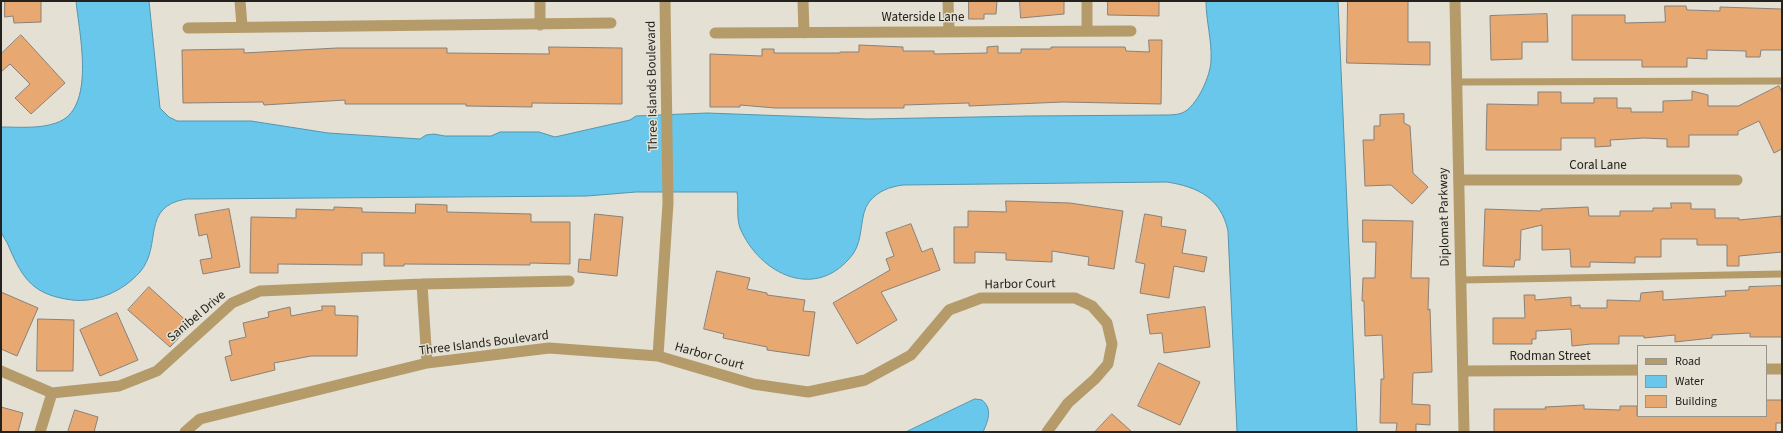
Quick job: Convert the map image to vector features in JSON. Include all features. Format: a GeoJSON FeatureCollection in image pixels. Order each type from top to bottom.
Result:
{"type":"FeatureCollection","features":[{"type":"Feature","properties":{"kind":"street"},"geometry":{"type":"LineString","coordinates":[[240,1],[242,26]]}},
{"type":"Feature","properties":{"kind":"street"},"geometry":{"type":"LineString","coordinates":[[540,1],[540,25]]}},
{"type":"Feature","properties":{"kind":"street","name":"Three Islands Boulevard"},"geometry":{"type":"LineString","coordinates":[[185,432],[200,419],[427,363],[549,348],[658,356],[668,203],[665,1]]}},
{"type":"Feature","properties":{"kind":"street"},"geometry":{"type":"LineString","coordinates":[[803,1],[804,33]]}},
{"type":"Feature","properties":{"kind":"street"},"geometry":{"type":"LineString","coordinates":[[948,1],[949,31]]}},
{"type":"Feature","properties":{"kind":"street"},"geometry":{"type":"LineString","coordinates":[[1087,1],[1087,31]]}},
{"type":"Feature","properties":{"kind":"street","name":"Diplomat Parkway"},"geometry":{"type":"LineString","coordinates":[[1455,1],[1464,432]]}},
{"type":"Feature","properties":{"kind":"street"},"geometry":{"type":"LineString","coordinates":[[188,28],[242,26],[540,25],[611,23]]}},
{"type":"Feature","properties":{"kind":"street","name":"Waterside Lane"},"geometry":{"type":"LineString","coordinates":[[715,33],[1131,30]]}},
{"type":"Feature","properties":{"kind":"street","name":"Coral Lane"},"geometry":{"type":"LineString","coordinates":[[1459,180],[1737,180]]}},
{"type":"Feature","properties":{"kind":"street","name":"Sanibel Drive"},"geometry":{"type":"LineString","coordinates":[[1,371],[52,393],[120,386],[156,371],[232,303],[260,291],[422,284],[569,282]]}},
{"type":"Feature","properties":{"kind":"street"},"geometry":{"type":"LineString","coordinates":[[422,284],[427,363]]}},
{"type":"Feature","properties":{"kind":"street","name":"Harbor Court"},"geometry":{"type":"LineString","coordinates":[[658,356],[753,384],[808,392],[865,380],[911,354],[949,310],[981,298],[1075,298],[1092,306],[1107,323],[1112,344],[1108,364],[1095,379],[1068,403],[1047,432]]}},
{"type":"Feature","properties":{"kind":"street"},"geometry":{"type":"LineString","coordinates":[[1767,369],[1782,369]]}},
{"type":"Feature","properties":{"kind":"street","name":"Rodman Street"},"geometry":{"type":"LineString","coordinates":[[1463,372],[1637,370]]}},
{"type":"Feature","properties":{"kind":"street"},"geometry":{"type":"LineString","coordinates":[[40,432],[52,393]]}},
{"type":"Feature","properties":{"kind":"lane"},"geometry":{"type":"LineString","coordinates":[[1457,82],[1782,81]]}},
{"type":"Feature","properties":{"kind":"lane"},"geometry":{"type":"LineString","coordinates":[[1461,280],[1782,274]]}},
{"type":"Feature","properties":{"kind":"water"},"geometry":{"type":"Polygon","coordinates":[[[76,1],[149,1],[160,108],[169,117],[177,121],[251,121],[328,133],[420,139],[426,135],[434,134],[445,136],[491,136],[500,132],[539,132],[555,137],[630,120],[636,116],[707,113],[868,119],[1175,115],[1188,110],[1198,98],[1209,74],[1211,53],[1206,1],[1338,1],[1357,432],[1237,432],[1228,231],[1225,220],[1214,202],[1206,196],[1189,187],[1167,182],[903,185],[893,187],[880,192],[869,202],[864,214],[859,241],[856,248],[853,254],[839,269],[823,277],[807,279],[790,277],[775,270],[761,259],[749,245],[739,224],[737,192],[636,192],[587,196],[186,199],[172,203],[163,210],[157,218],[147,261],[140,272],[126,285],[109,294],[91,300],[59,298],[39,290],[25,277],[2,235],[1,127],[36,127],[56,123],[69,115],[77,103],[81,87],[82,50],[76,1]]]}},
{"type":"Feature","properties":{"kind":"water"},"geometry":{"type":"Polygon","coordinates":[[[975,399],[982,400],[988,407],[988,419],[983,432],[906,432],[975,399]]]}},
{"type":"Feature","properties":{"kind":"building"},"geometry":{"type":"Polygon","coordinates":[[[5,1],[41,1],[41,22],[14,23],[13,16],[5,17],[5,1]]]}},
{"type":"Feature","properties":{"kind":"building"},"geometry":{"type":"Polygon","coordinates":[[[969,1],[997,1],[996,14],[984,14],[984,19],[969,19],[969,1]]]}},
{"type":"Feature","properties":{"kind":"building"},"geometry":{"type":"Polygon","coordinates":[[[1020,1],[1064,1],[1064,14],[1021,18],[1020,1]]]}},
{"type":"Feature","properties":{"kind":"building"},"geometry":{"type":"Polygon","coordinates":[[[1108,1],[1159,1],[1159,16],[1108,15],[1108,1]]]}},
{"type":"Feature","properties":{"kind":"building"},"geometry":{"type":"Polygon","coordinates":[[[1348,1],[1408,1],[1408,42],[1430,42],[1430,65],[1347,63],[1348,1]]]}},
{"type":"Feature","properties":{"kind":"building"},"geometry":{"type":"Polygon","coordinates":[[[1665,6],[1686,6],[1687,10],[1720,11],[1720,7],[1782,9],[1782,50],[1761,50],[1760,57],[1746,57],[1746,51],[1707,50],[1707,59],[1687,58],[1687,67],[1642,67],[1642,60],[1572,60],[1572,15],[1625,15],[1625,23],[1665,22],[1665,6]]]}},
{"type":"Feature","properties":{"kind":"building"},"geometry":{"type":"Polygon","coordinates":[[[1547,14],[1548,42],[1522,42],[1522,59],[1491,60],[1490,16],[1547,14]]]}},
{"type":"Feature","properties":{"kind":"building"},"geometry":{"type":"Polygon","coordinates":[[[21,35],[65,83],[31,114],[15,98],[30,84],[10,64],[1,72],[1,54],[21,35]]]}},
{"type":"Feature","properties":{"kind":"building"},"geometry":{"type":"Polygon","coordinates":[[[1149,40],[1162,40],[1161,104],[1063,102],[969,106],[969,103],[904,105],[904,108],[775,108],[740,105],[740,107],[710,107],[710,54],[762,56],[762,49],[774,49],[774,53],[859,52],[859,45],[903,47],[903,51],[934,51],[934,54],[987,53],[987,47],[998,46],[998,53],[1021,53],[1021,49],[1051,49],[1051,47],[1125,47],[1126,51],[1149,52],[1149,40]]]}},
{"type":"Feature","properties":{"kind":"building"},"geometry":{"type":"Polygon","coordinates":[[[549,47],[622,48],[622,104],[532,103],[532,107],[466,106],[466,104],[345,104],[345,100],[264,105],[263,102],[183,103],[182,50],[244,49],[244,53],[337,48],[447,48],[447,53],[549,54],[549,47]]]}},
{"type":"Feature","properties":{"kind":"building"},"geometry":{"type":"Polygon","coordinates":[[[1779,86],[1782,92],[1782,149],[1774,153],[1759,121],[1738,131],[1738,135],[1689,135],[1689,147],[1667,147],[1667,139],[1644,138],[1610,140],[1611,146],[1595,147],[1595,138],[1561,138],[1561,150],[1486,150],[1487,104],[1538,105],[1538,92],[1561,92],[1561,103],[1594,103],[1594,98],[1617,98],[1617,108],[1631,108],[1631,112],[1663,112],[1663,101],[1692,100],[1692,91],[1708,95],[1708,106],[1738,106],[1779,86]]]}},
{"type":"Feature","properties":{"kind":"building"},"geometry":{"type":"Polygon","coordinates":[[[1404,114],[1404,123],[1410,126],[1413,173],[1428,187],[1412,204],[1391,185],[1365,186],[1363,140],[1374,140],[1374,126],[1380,126],[1380,115],[1404,114]]]}},
{"type":"Feature","properties":{"kind":"building"},"geometry":{"type":"Polygon","coordinates":[[[1006,201],[1070,203],[1123,211],[1114,269],[1088,265],[1089,257],[1052,251],[1052,262],[1006,260],[1006,253],[975,252],[975,263],[954,263],[954,227],[968,227],[968,211],[1006,212],[1006,201]]]}},
{"type":"Feature","properties":{"kind":"building"},"geometry":{"type":"Polygon","coordinates":[[[1671,203],[1691,203],[1691,209],[1715,209],[1715,218],[1739,218],[1739,220],[1781,216],[1782,252],[1739,256],[1739,266],[1727,266],[1727,245],[1697,245],[1697,239],[1661,239],[1661,257],[1635,257],[1635,263],[1590,262],[1590,267],[1571,267],[1570,249],[1542,250],[1542,225],[1521,230],[1520,260],[1515,260],[1514,267],[1483,266],[1485,209],[1541,211],[1541,209],[1588,207],[1589,216],[1620,216],[1620,211],[1653,211],[1653,208],[1671,208],[1671,203]]]}},
{"type":"Feature","properties":{"kind":"building"},"geometry":{"type":"Polygon","coordinates":[[[416,204],[447,205],[447,212],[531,214],[531,222],[570,222],[570,264],[404,264],[404,266],[384,266],[384,253],[362,253],[362,265],[278,264],[278,273],[250,273],[251,217],[296,218],[296,209],[334,210],[334,207],[362,208],[362,212],[415,213],[416,204]]]}},
{"type":"Feature","properties":{"kind":"building"},"geometry":{"type":"Polygon","coordinates":[[[229,209],[240,267],[203,274],[200,260],[212,258],[207,234],[199,236],[195,215],[229,209]]]}},
{"type":"Feature","properties":{"kind":"building"},"geometry":{"type":"Polygon","coordinates":[[[595,214],[623,217],[617,276],[578,272],[579,259],[590,260],[595,214]]]}},
{"type":"Feature","properties":{"kind":"building"},"geometry":{"type":"Polygon","coordinates":[[[1145,214],[1162,217],[1161,226],[1186,230],[1182,253],[1207,257],[1204,272],[1174,266],[1169,298],[1140,293],[1145,264],[1136,262],[1145,214]]]}},
{"type":"Feature","properties":{"kind":"building"},"geometry":{"type":"Polygon","coordinates":[[[1363,220],[1413,221],[1411,278],[1429,278],[1428,310],[1430,309],[1432,372],[1413,373],[1412,404],[1430,405],[1430,425],[1416,424],[1416,432],[1396,432],[1397,423],[1380,423],[1381,379],[1384,379],[1382,335],[1365,336],[1364,301],[1362,301],[1363,278],[1375,278],[1376,242],[1363,242],[1363,220]]]}},
{"type":"Feature","properties":{"kind":"building"},"geometry":{"type":"Polygon","coordinates":[[[911,224],[922,252],[932,248],[940,270],[881,292],[897,320],[857,344],[833,303],[890,270],[886,259],[894,256],[886,233],[911,224]]]}},
{"type":"Feature","properties":{"kind":"building"},"geometry":{"type":"Polygon","coordinates":[[[717,271],[750,278],[747,289],[767,293],[767,295],[805,300],[803,311],[815,312],[809,356],[767,350],[767,347],[723,338],[724,334],[704,329],[717,271]]]}},
{"type":"Feature","properties":{"kind":"building"},"geometry":{"type":"Polygon","coordinates":[[[1782,286],[1782,337],[1750,337],[1750,333],[1712,335],[1712,338],[1675,342],[1675,335],[1644,338],[1644,336],[1619,336],[1619,344],[1572,346],[1571,329],[1536,331],[1536,339],[1532,339],[1532,344],[1493,344],[1493,318],[1525,318],[1524,295],[1535,295],[1535,300],[1571,297],[1571,306],[1580,305],[1580,308],[1607,308],[1607,300],[1640,301],[1641,293],[1663,291],[1663,300],[1726,296],[1725,291],[1749,290],[1749,287],[1782,286]]]}},
{"type":"Feature","properties":{"kind":"building"},"geometry":{"type":"Polygon","coordinates":[[[149,287],[191,325],[170,347],[128,310],[149,287]]]}},
{"type":"Feature","properties":{"kind":"building"},"geometry":{"type":"Polygon","coordinates":[[[1,292],[38,308],[17,356],[1,349],[1,292]]]}},
{"type":"Feature","properties":{"kind":"building"},"geometry":{"type":"Polygon","coordinates":[[[322,306],[335,306],[335,315],[358,316],[357,356],[311,356],[274,363],[275,370],[231,381],[225,357],[232,355],[229,341],[246,337],[243,323],[269,317],[268,312],[290,307],[291,316],[322,310],[322,306]]]}},
{"type":"Feature","properties":{"kind":"building"},"geometry":{"type":"Polygon","coordinates":[[[1205,307],[1210,347],[1164,353],[1162,333],[1150,334],[1147,315],[1205,307]]]}},
{"type":"Feature","properties":{"kind":"building"},"geometry":{"type":"Polygon","coordinates":[[[117,313],[138,360],[100,376],[80,330],[117,313]]]}},
{"type":"Feature","properties":{"kind":"building"},"geometry":{"type":"Polygon","coordinates":[[[38,319],[74,320],[73,371],[37,371],[38,319]]]}},
{"type":"Feature","properties":{"kind":"building"},"geometry":{"type":"Polygon","coordinates":[[[1159,363],[1200,382],[1180,425],[1138,406],[1159,363]]]}},
{"type":"Feature","properties":{"kind":"building"},"geometry":{"type":"Polygon","coordinates":[[[1767,400],[1782,400],[1782,423],[1776,423],[1776,432],[1494,432],[1494,409],[1546,409],[1545,407],[1584,405],[1584,409],[1620,410],[1620,406],[1637,406],[1637,417],[1767,417],[1767,400]]]}},
{"type":"Feature","properties":{"kind":"building"},"geometry":{"type":"Polygon","coordinates":[[[1,407],[23,413],[18,432],[1,432],[1,407]]]}},
{"type":"Feature","properties":{"kind":"building"},"geometry":{"type":"Polygon","coordinates":[[[75,410],[98,417],[94,432],[68,432],[75,410]]]}},
{"type":"Feature","properties":{"kind":"building"},"geometry":{"type":"Polygon","coordinates":[[[1112,414],[1132,432],[1095,432],[1112,414]]]}}]}
